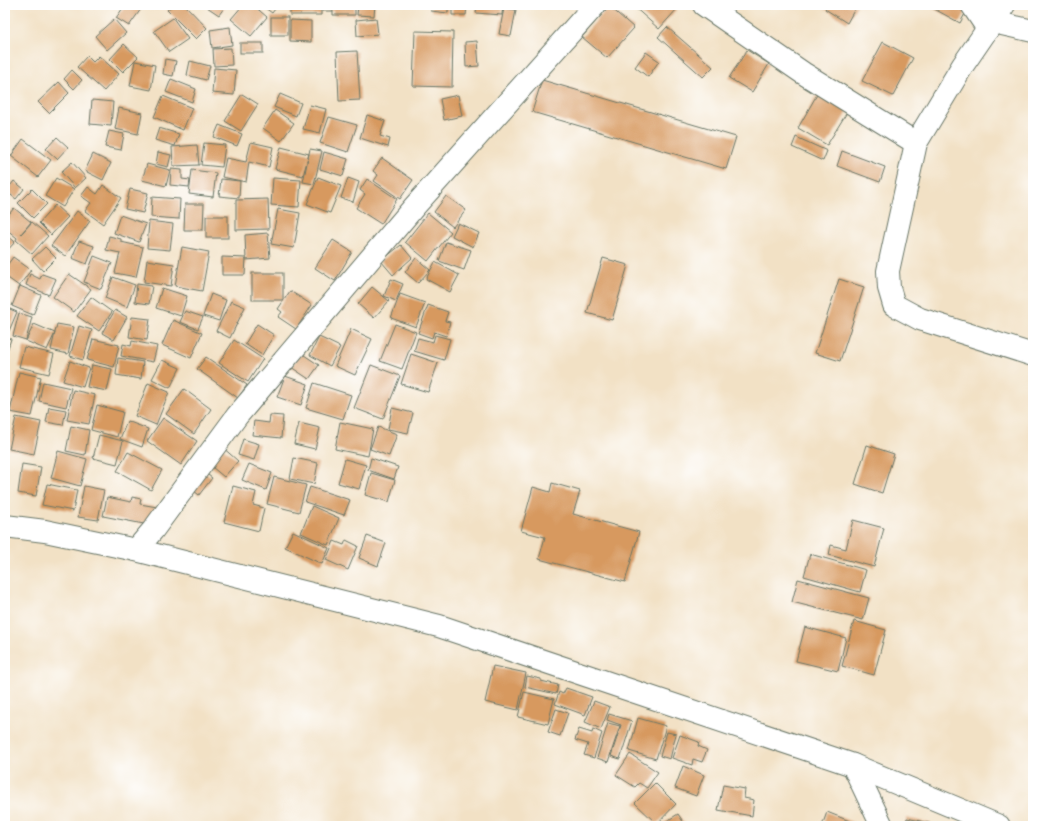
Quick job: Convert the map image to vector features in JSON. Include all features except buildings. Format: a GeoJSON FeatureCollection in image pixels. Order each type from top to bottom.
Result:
{"type":"FeatureCollection","features":[{"type":"Feature","properties":{"kind":"street"},"geometry":{"type":"LineString","coordinates":[[136,550],[153,530],[237,416],[414,207],[595,5]]}},
{"type":"Feature","properties":{"kind":"street"},"geometry":{"type":"LineString","coordinates":[[704,5],[804,73],[916,143]]}},
{"type":"Feature","properties":{"kind":"street"},"geometry":{"type":"LineString","coordinates":[[972,5],[995,19],[1033,31]]}},
{"type":"Feature","properties":{"kind":"street"},"geometry":{"type":"LineString","coordinates":[[995,19],[963,65],[916,143],[888,271],[888,288],[894,305],[920,318],[1033,354]]}},
{"type":"Feature","properties":{"kind":"street"},"geometry":{"type":"LineString","coordinates":[[5,526],[45,531],[136,550],[439,626],[853,765],[999,826]]}},
{"type":"Feature","properties":{"kind":"street"},"geometry":{"type":"LineString","coordinates":[[853,765],[882,826]]}}]}
